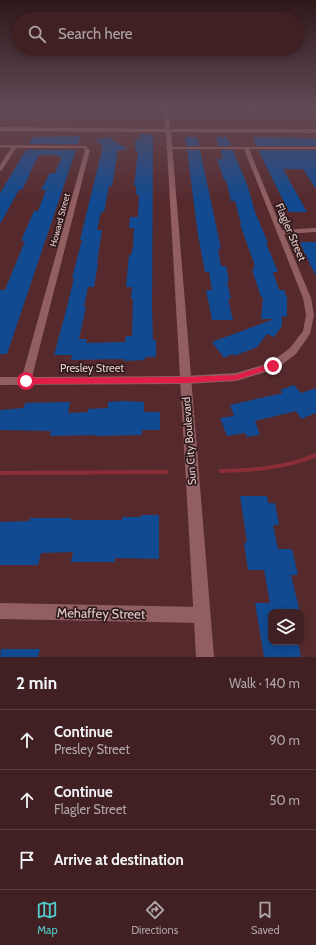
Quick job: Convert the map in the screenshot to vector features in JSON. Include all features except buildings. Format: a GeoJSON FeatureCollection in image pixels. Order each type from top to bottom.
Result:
{"type":"FeatureCollection","features":[{"type":"Feature","properties":{"kind":"street","name":"Sun City Boulevard"},"geometry":{"type":"LineString","coordinates":[[168,139],[205,657]]}},
{"type":"Feature","properties":{"kind":"street","name":"Howard Street"},"geometry":{"type":"LineString","coordinates":[[0,146],[85,147],[88,150],[26,381]]}},
{"type":"Feature","properties":{"kind":"street"},"geometry":{"type":"LineString","coordinates":[[0,169],[15,146]]}},
{"type":"Feature","properties":{"kind":"street","name":"Flagler Street"},"geometry":{"type":"LineString","coordinates":[[185,380],[236,378],[273,366],[293,351],[307,332],[310,316],[307,298],[245,147]]}},
{"type":"Feature","properties":{"kind":"street"},"geometry":{"type":"LineString","coordinates":[[168,148],[316,148]]}},
{"type":"Feature","properties":{"kind":"street"},"geometry":{"type":"LineString","coordinates":[[279,232],[316,230]]}},
{"type":"Feature","properties":{"kind":"street","name":"Presley Street"},"geometry":{"type":"LineString","coordinates":[[0,381],[185,380]]}},
{"type":"Feature","properties":{"kind":"street","name":"Mehaffey Street"},"geometry":{"type":"LineString","coordinates":[[0,611],[201,615]]}},
{"type":"Feature","properties":{"kind":"waterway"},"geometry":{"type":"LineString","coordinates":[[221,471],[281,466],[316,455]]}},
{"type":"Feature","properties":{"kind":"waterway"},"geometry":{"type":"LineString","coordinates":[[0,473],[166,472]]}},
{"type":"Feature","properties":{"kind":"route"},"geometry":{"type":"LineString","coordinates":[[26,381],[185,380],[236,378],[273,366]]}}]}
